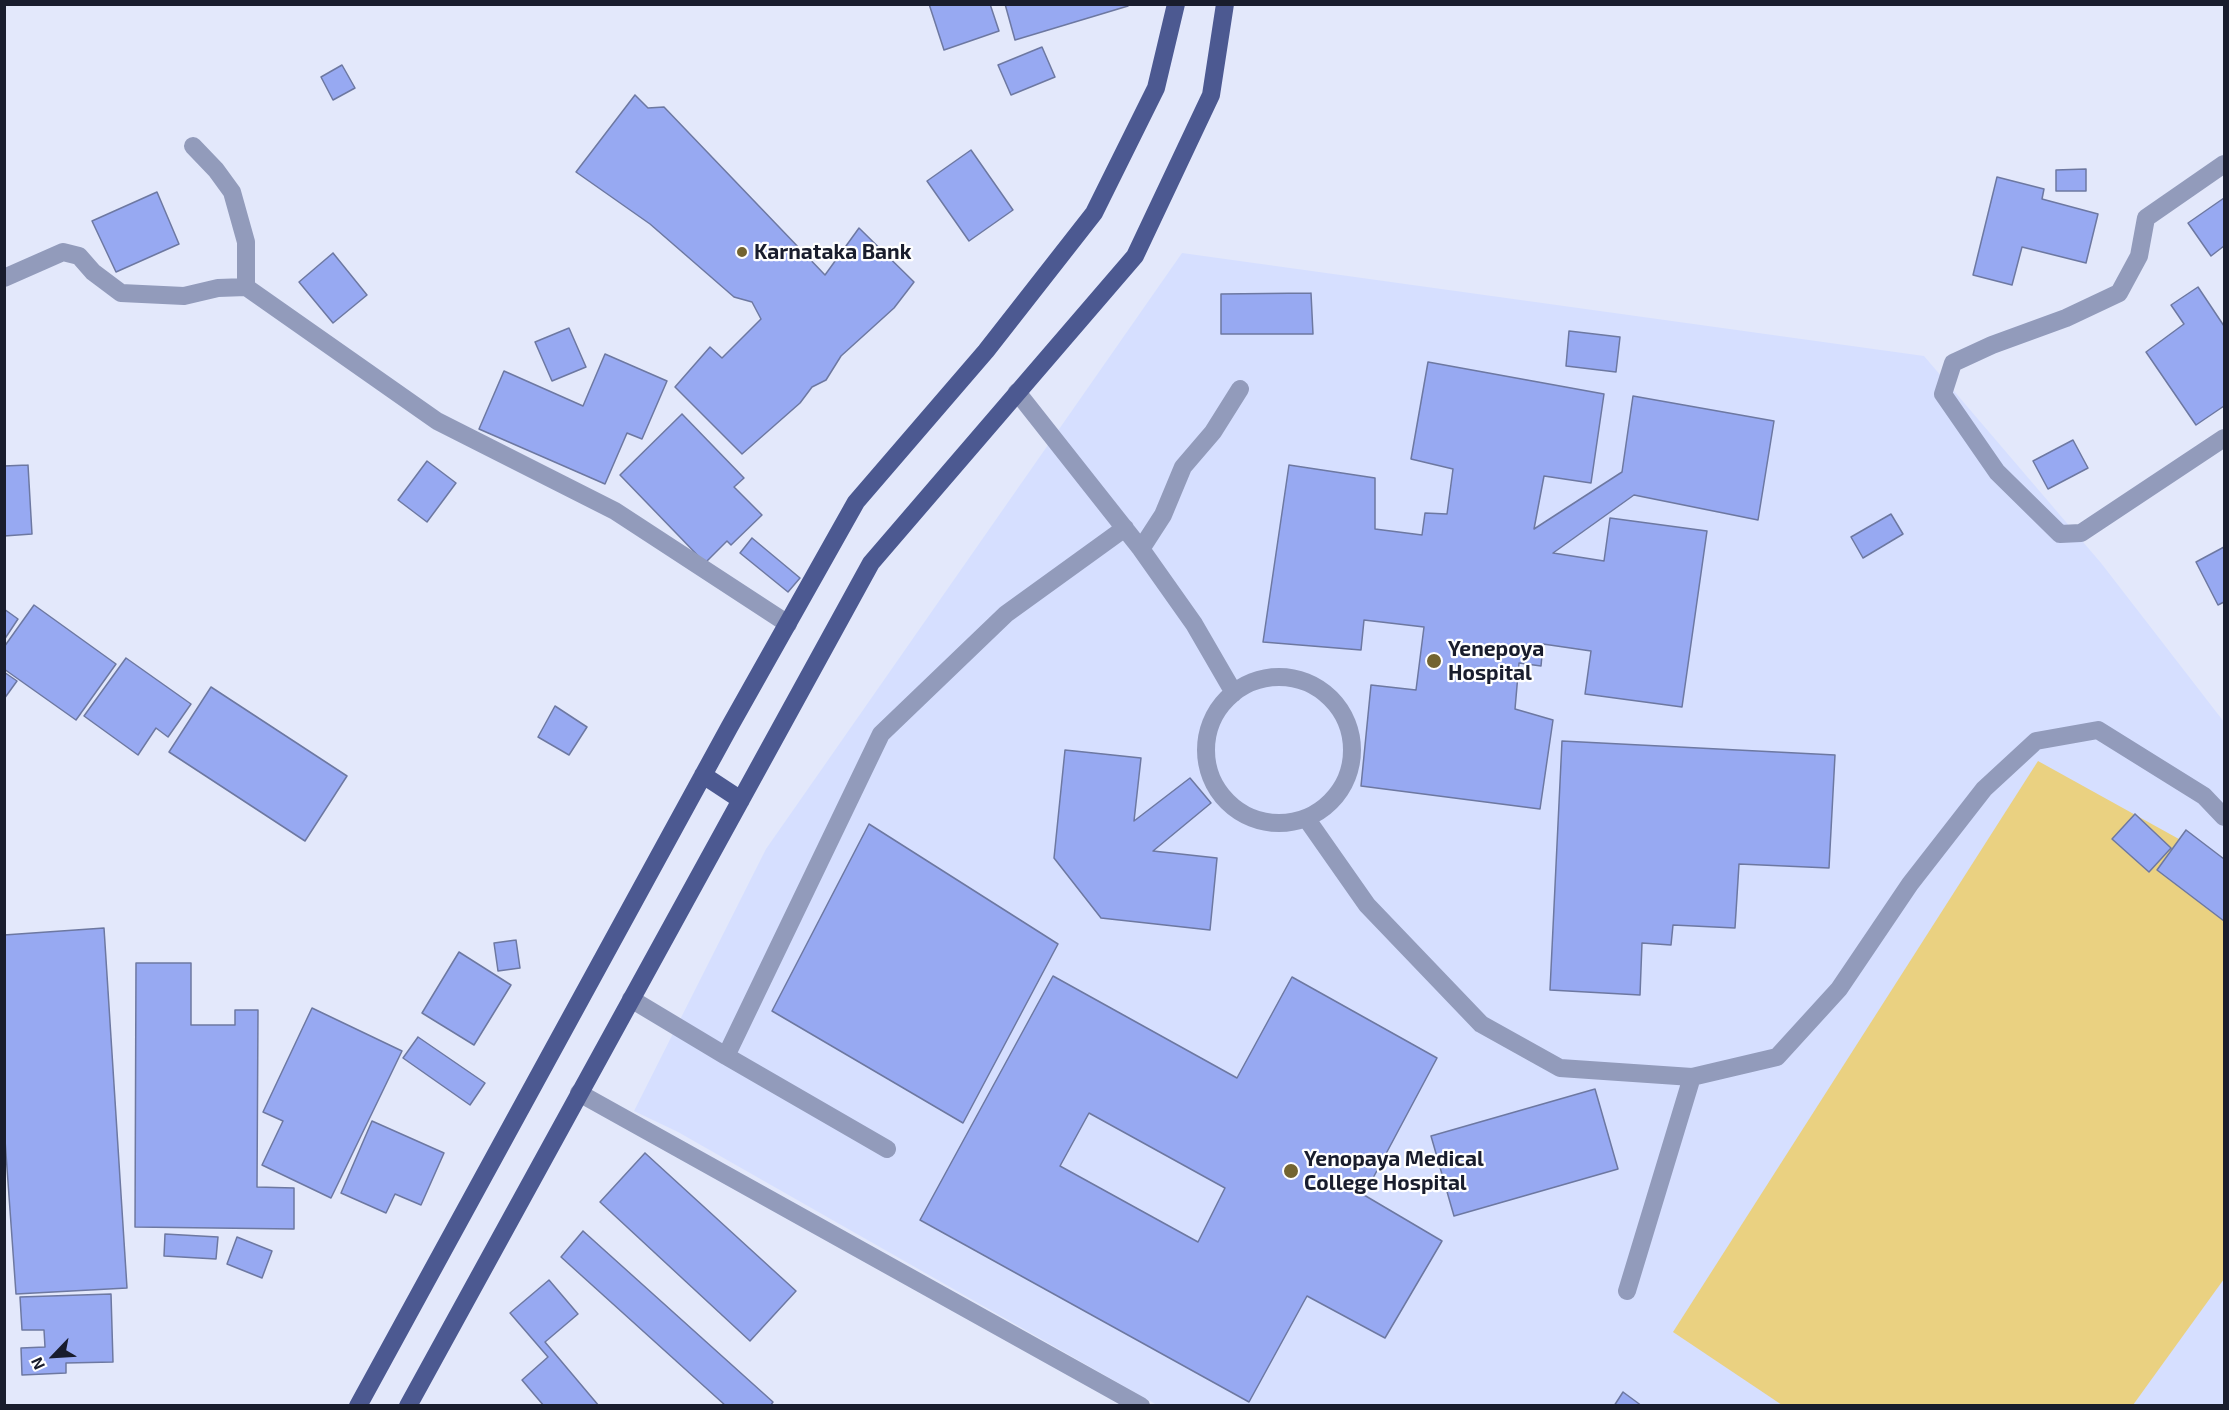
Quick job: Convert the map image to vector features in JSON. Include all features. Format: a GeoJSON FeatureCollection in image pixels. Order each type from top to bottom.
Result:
{"type":"FeatureCollection","features":[{"type":"Feature","properties":{"kind":"main road"},"geometry":{"type":"LineString","coordinates":[[358,1406],[703,776],[856,502],[986,351],[1094,213],[1156,88],[1176,4]]}},
{"type":"Feature","properties":{"kind":"main road"},"geometry":{"type":"LineString","coordinates":[[408,1406],[871,563],[1135,256],[1211,95],[1225,4]]}},
{"type":"Feature","properties":{"kind":"main road"},"geometry":{"type":"LineString","coordinates":[[703,776],[741,800]]}},
{"type":"Feature","properties":{"kind":"street"},"geometry":{"type":"LineString","coordinates":[[194,146],[232,192],[246,242],[246,287]]}},
{"type":"Feature","properties":{"kind":"street"},"geometry":{"type":"LineString","coordinates":[[2224,164],[2146,218],[2139,256],[2119,293],[2066,318],[1992,345],[1953,363],[1943,394],[1997,472],[2060,534],[2081,533],[2224,438]]}},
{"type":"Feature","properties":{"kind":"street"},"geometry":{"type":"LineString","coordinates":[[4,278],[63,252],[79,256],[93,272],[121,293],[184,296],[218,288],[246,287],[437,421],[615,511],[788,624]]}},
{"type":"Feature","properties":{"kind":"street"},"geometry":{"type":"LineString","coordinates":[[1141,549],[1163,515],[1183,467],[1213,432],[1240,389]]}},
{"type":"Feature","properties":{"kind":"street"},"geometry":{"type":"LineString","coordinates":[[1017,392],[1141,549],[1194,624],[1234,693]]}},
{"type":"Feature","properties":{"kind":"street"},"geometry":{"type":"LineString","coordinates":[[726,1056],[881,734],[1006,614],[1125,528]]}},
{"type":"Feature","properties":{"kind":"street"},"geometry":{"type":"LineString","coordinates":[[1270,677],[1296,679],[1317,688],[1334,703],[1346,722],[1351,745],[1350,768],[1341,789],[1326,806],[1306,818],[1284,824],[1261,821],[1238,812],[1220,794],[1208,771],[1206,745],[1211,721],[1226,699],[1234,693],[1245,684],[1270,677]]}},
{"type":"Feature","properties":{"kind":"street"},"geometry":{"type":"LineString","coordinates":[[1306,818],[1367,905],[1481,1024],[1560,1068],[1692,1077],[1777,1057],[1839,989],[1910,884],[1984,789],[2036,741],[2098,730],[2204,796],[2224,817]]}},
{"type":"Feature","properties":{"kind":"street"},"geometry":{"type":"LineString","coordinates":[[631,999],[887,1149]]}},
{"type":"Feature","properties":{"kind":"street"},"geometry":{"type":"LineString","coordinates":[[1627,1291],[1692,1077]]}},
{"type":"Feature","properties":{"kind":"street"},"geometry":{"type":"LineString","coordinates":[[579,1093],[1141,1406]]}},
{"type":"Feature","properties":{"kind":"shaded area"},"geometry":{"type":"Polygon","coordinates":[[[1182,253],[1924,356],[2101,563],[2224,722],[2224,1405],[1157,1405],[678,1132],[634,1111],[766,849],[1182,253]]]}},
{"type":"Feature","properties":{"kind":"shaded area"},"geometry":{"type":"Polygon","coordinates":[[[2038,761],[2224,864],[2224,1279],[2133,1405],[1782,1405],[1673,1332],[2038,761]]]}},
{"type":"Feature","properties":{"kind":"building"},"geometry":{"type":"Polygon","coordinates":[[[929,4],[990,4],[999,31],[944,50],[929,4]]]}},
{"type":"Feature","properties":{"kind":"building"},"geometry":{"type":"Polygon","coordinates":[[[1005,4],[1127,4],[1128,6],[1015,40],[1005,4]]]}},
{"type":"Feature","properties":{"kind":"building"},"geometry":{"type":"Polygon","coordinates":[[[1042,47],[1055,77],[1011,95],[998,65],[1042,47]]]}},
{"type":"Feature","properties":{"kind":"building"},"geometry":{"type":"Polygon","coordinates":[[[342,65],[355,88],[333,100],[321,77],[342,65]]]}},
{"type":"Feature","properties":{"kind":"building","name":"Karnataka Bank"},"geometry":{"type":"Polygon","coordinates":[[[635,95],[648,108],[664,107],[825,275],[859,228],[914,282],[894,308],[841,356],[826,380],[812,387],[800,403],[742,454],[675,387],[710,347],[722,358],[761,319],[752,302],[734,297],[650,224],[576,172],[635,95]]]}},
{"type":"Feature","properties":{"kind":"building"},"geometry":{"type":"Polygon","coordinates":[[[971,150],[1013,210],[969,241],[927,181],[971,150]]]}},
{"type":"Feature","properties":{"kind":"building"},"geometry":{"type":"Polygon","coordinates":[[[2086,169],[2086,191],[2056,191],[2056,170],[2086,169]]]}},
{"type":"Feature","properties":{"kind":"building"},"geometry":{"type":"Polygon","coordinates":[[[1997,177],[2044,189],[2042,199],[2098,214],[2086,263],[2022,247],[2012,285],[1973,275],[1997,177]]]}},
{"type":"Feature","properties":{"kind":"building"},"geometry":{"type":"Polygon","coordinates":[[[157,192],[179,244],[116,272],[92,221],[157,192]]]}},
{"type":"Feature","properties":{"kind":"building"},"geometry":{"type":"Polygon","coordinates":[[[2224,198],[2224,246],[2211,256],[2188,223],[2224,198]]]}},
{"type":"Feature","properties":{"kind":"building"},"geometry":{"type":"Polygon","coordinates":[[[333,253],[367,295],[333,323],[299,282],[333,253]]]}},
{"type":"Feature","properties":{"kind":"building"},"geometry":{"type":"Polygon","coordinates":[[[2198,287],[2224,326],[2224,406],[2196,425],[2146,352],[2184,324],[2171,305],[2198,287]]]}},
{"type":"Feature","properties":{"kind":"building"},"geometry":{"type":"Polygon","coordinates":[[[1311,293],[1313,334],[1221,334],[1221,294],[1311,293]]]}},
{"type":"Feature","properties":{"kind":"building"},"geometry":{"type":"Polygon","coordinates":[[[569,328],[586,367],[552,381],[535,342],[569,328]]]}},
{"type":"Feature","properties":{"kind":"building"},"geometry":{"type":"Polygon","coordinates":[[[1569,331],[1620,337],[1616,372],[1566,366],[1569,331]]]}},
{"type":"Feature","properties":{"kind":"building"},"geometry":{"type":"Polygon","coordinates":[[[605,354],[667,381],[642,439],[627,433],[605,484],[479,429],[504,371],[583,406],[605,354]]]}},
{"type":"Feature","properties":{"kind":"building"},"geometry":{"type":"Polygon","coordinates":[[[1428,362],[1604,394],[1591,483],[1544,476],[1534,529],[1622,472],[1633,396],[1774,421],[1758,520],[1634,495],[1553,553],[1604,561],[1610,518],[1707,531],[1682,707],[1585,694],[1591,651],[1543,644],[1541,666],[1519,663],[1515,709],[1553,720],[1540,809],[1361,786],[1371,685],[1416,690],[1424,627],[1364,620],[1361,650],[1263,642],[1289,465],[1375,478],[1375,529],[1422,535],[1425,513],[1447,514],[1453,469],[1411,459],[1428,362]]]}},
{"type":"Feature","properties":{"kind":"building"},"geometry":{"type":"Polygon","coordinates":[[[682,414],[744,478],[734,487],[762,515],[731,545],[727,541],[705,563],[620,475],[682,414]]]}},
{"type":"Feature","properties":{"kind":"building"},"geometry":{"type":"Polygon","coordinates":[[[2073,440],[2088,468],[2048,489],[2033,461],[2073,440]]]}},
{"type":"Feature","properties":{"kind":"building"},"geometry":{"type":"Polygon","coordinates":[[[427,461],[456,483],[427,522],[398,500],[427,461]]]}},
{"type":"Feature","properties":{"kind":"building"},"geometry":{"type":"Polygon","coordinates":[[[28,465],[32,534],[4,536],[4,466],[28,465]]]}},
{"type":"Feature","properties":{"kind":"building"},"geometry":{"type":"Polygon","coordinates":[[[1891,514],[1903,534],[1863,558],[1851,537],[1891,514]]]}},
{"type":"Feature","properties":{"kind":"building"},"geometry":{"type":"Polygon","coordinates":[[[752,538],[800,578],[788,592],[740,553],[752,538]]]}},
{"type":"Feature","properties":{"kind":"building"},"geometry":{"type":"Polygon","coordinates":[[[2224,547],[2224,602],[2218,605],[2196,562],[2224,547]]]}},
{"type":"Feature","properties":{"kind":"building"},"geometry":{"type":"Polygon","coordinates":[[[34,605],[116,664],[76,720],[4,669],[4,647],[34,605]]]}},
{"type":"Feature","properties":{"kind":"building"},"geometry":{"type":"Polygon","coordinates":[[[4,609],[18,619],[4,640],[4,609]]]}},
{"type":"Feature","properties":{"kind":"building"},"geometry":{"type":"Polygon","coordinates":[[[126,658],[191,704],[168,737],[156,728],[138,755],[84,716],[126,658]]]}},
{"type":"Feature","properties":{"kind":"building"},"geometry":{"type":"Polygon","coordinates":[[[4,672],[17,681],[4,699],[4,672]]]}},
{"type":"Feature","properties":{"kind":"building"},"geometry":{"type":"Polygon","coordinates":[[[211,687],[347,776],[305,841],[169,752],[211,687]]]}},
{"type":"Feature","properties":{"kind":"building"},"geometry":{"type":"Polygon","coordinates":[[[555,706],[587,727],[569,755],[538,737],[555,706]]]}},
{"type":"Feature","properties":{"kind":"building"},"geometry":{"type":"Polygon","coordinates":[[[1562,741],[1835,755],[1829,868],[1739,864],[1735,928],[1673,925],[1671,945],[1642,943],[1640,995],[1550,990],[1562,741]]]}},
{"type":"Feature","properties":{"kind":"building"},"geometry":{"type":"Polygon","coordinates":[[[1065,750],[1141,758],[1134,821],[1190,778],[1211,803],[1153,851],[1217,858],[1210,930],[1101,918],[1054,858],[1065,750]]]}},
{"type":"Feature","properties":{"kind":"building"},"geometry":{"type":"Polygon","coordinates":[[[2135,814],[2171,848],[2149,872],[2112,839],[2135,814]]]}},
{"type":"Feature","properties":{"kind":"building"},"geometry":{"type":"Polygon","coordinates":[[[869,824],[1058,944],[963,1123],[772,1011],[869,824]]]}},
{"type":"Feature","properties":{"kind":"building"},"geometry":{"type":"Polygon","coordinates":[[[2186,830],[2224,859],[2224,921],[2157,870],[2186,830]]]}},
{"type":"Feature","properties":{"kind":"building"},"geometry":{"type":"Polygon","coordinates":[[[104,928],[127,1288],[16,1294],[4,1126],[4,935],[104,928]]]}},
{"type":"Feature","properties":{"kind":"building"},"geometry":{"type":"Polygon","coordinates":[[[516,940],[520,968],[498,971],[494,943],[516,940]]]}},
{"type":"Feature","properties":{"kind":"building"},"geometry":{"type":"Polygon","coordinates":[[[459,952],[511,985],[474,1045],[422,1013],[459,952]]]}},
{"type":"Feature","properties":{"kind":"building"},"geometry":{"type":"Polygon","coordinates":[[[136,963],[191,963],[191,1025],[235,1025],[235,1010],[258,1010],[257,1187],[294,1188],[294,1229],[135,1227],[136,963]]]}},
{"type":"Feature","properties":{"kind":"building"},"geometry":{"type":"Polygon","coordinates":[[[1053,976],[1237,1078],[1292,977],[1437,1058],[1364,1195],[1442,1241],[1385,1338],[1307,1296],[1249,1402],[920,1220],[1053,976]],[[1089,1113],[1060,1166],[1198,1242],[1225,1188],[1089,1113]]]}},
{"type":"Feature","properties":{"kind":"building"},"geometry":{"type":"Polygon","coordinates":[[[312,1008],[402,1051],[331,1198],[262,1165],[283,1121],[263,1112],[312,1008]]]}},
{"type":"Feature","properties":{"kind":"building"},"geometry":{"type":"Polygon","coordinates":[[[418,1037],[485,1083],[470,1105],[403,1058],[418,1037]]]}},
{"type":"Feature","properties":{"kind":"building"},"geometry":{"type":"Polygon","coordinates":[[[1595,1089],[1618,1169],[1454,1216],[1431,1136],[1595,1089]]]}},
{"type":"Feature","properties":{"kind":"building"},"geometry":{"type":"Polygon","coordinates":[[[372,1121],[444,1153],[421,1205],[395,1194],[386,1213],[341,1193],[372,1121]]]}},
{"type":"Feature","properties":{"kind":"building"},"geometry":{"type":"Polygon","coordinates":[[[645,1153],[796,1291],[750,1341],[600,1202],[645,1153]]]}},
{"type":"Feature","properties":{"kind":"building"},"geometry":{"type":"Polygon","coordinates":[[[583,1231],[773,1402],[770,1406],[726,1406],[561,1257],[583,1231]]]}},
{"type":"Feature","properties":{"kind":"building"},"geometry":{"type":"Polygon","coordinates":[[[165,1234],[218,1237],[216,1259],[164,1256],[165,1234]]]}},
{"type":"Feature","properties":{"kind":"building"},"geometry":{"type":"Polygon","coordinates":[[[237,1237],[272,1251],[262,1278],[227,1264],[237,1237]]]}},
{"type":"Feature","properties":{"kind":"building"},"geometry":{"type":"Polygon","coordinates":[[[549,1280],[578,1314],[545,1342],[599,1406],[544,1406],[522,1380],[548,1357],[510,1313],[549,1280]]]}},
{"type":"Feature","properties":{"kind":"building"},"geometry":{"type":"Polygon","coordinates":[[[111,1294],[113,1362],[66,1363],[66,1373],[22,1375],[21,1348],[45,1347],[44,1330],[22,1330],[20,1297],[111,1294]]]}},
{"type":"Feature","properties":{"kind":"building"},"geometry":{"type":"Polygon","coordinates":[[[1623,1392],[1642,1406],[1614,1406],[1623,1392]]]}},
{"type":"Feature","properties":{"kind":"place","name":"Karnataka Bank"},"geometry":{"type":"Point","coordinates":[742,252]}},
{"type":"Feature","properties":{"kind":"place","name":"Yenepoya Hospital"},"geometry":{"type":"Point","coordinates":[1434,661]}},
{"type":"Feature","properties":{"kind":"place","name":"Yenopaya Medical College Hospital"},"geometry":{"type":"Point","coordinates":[1291,1171]}}]}
